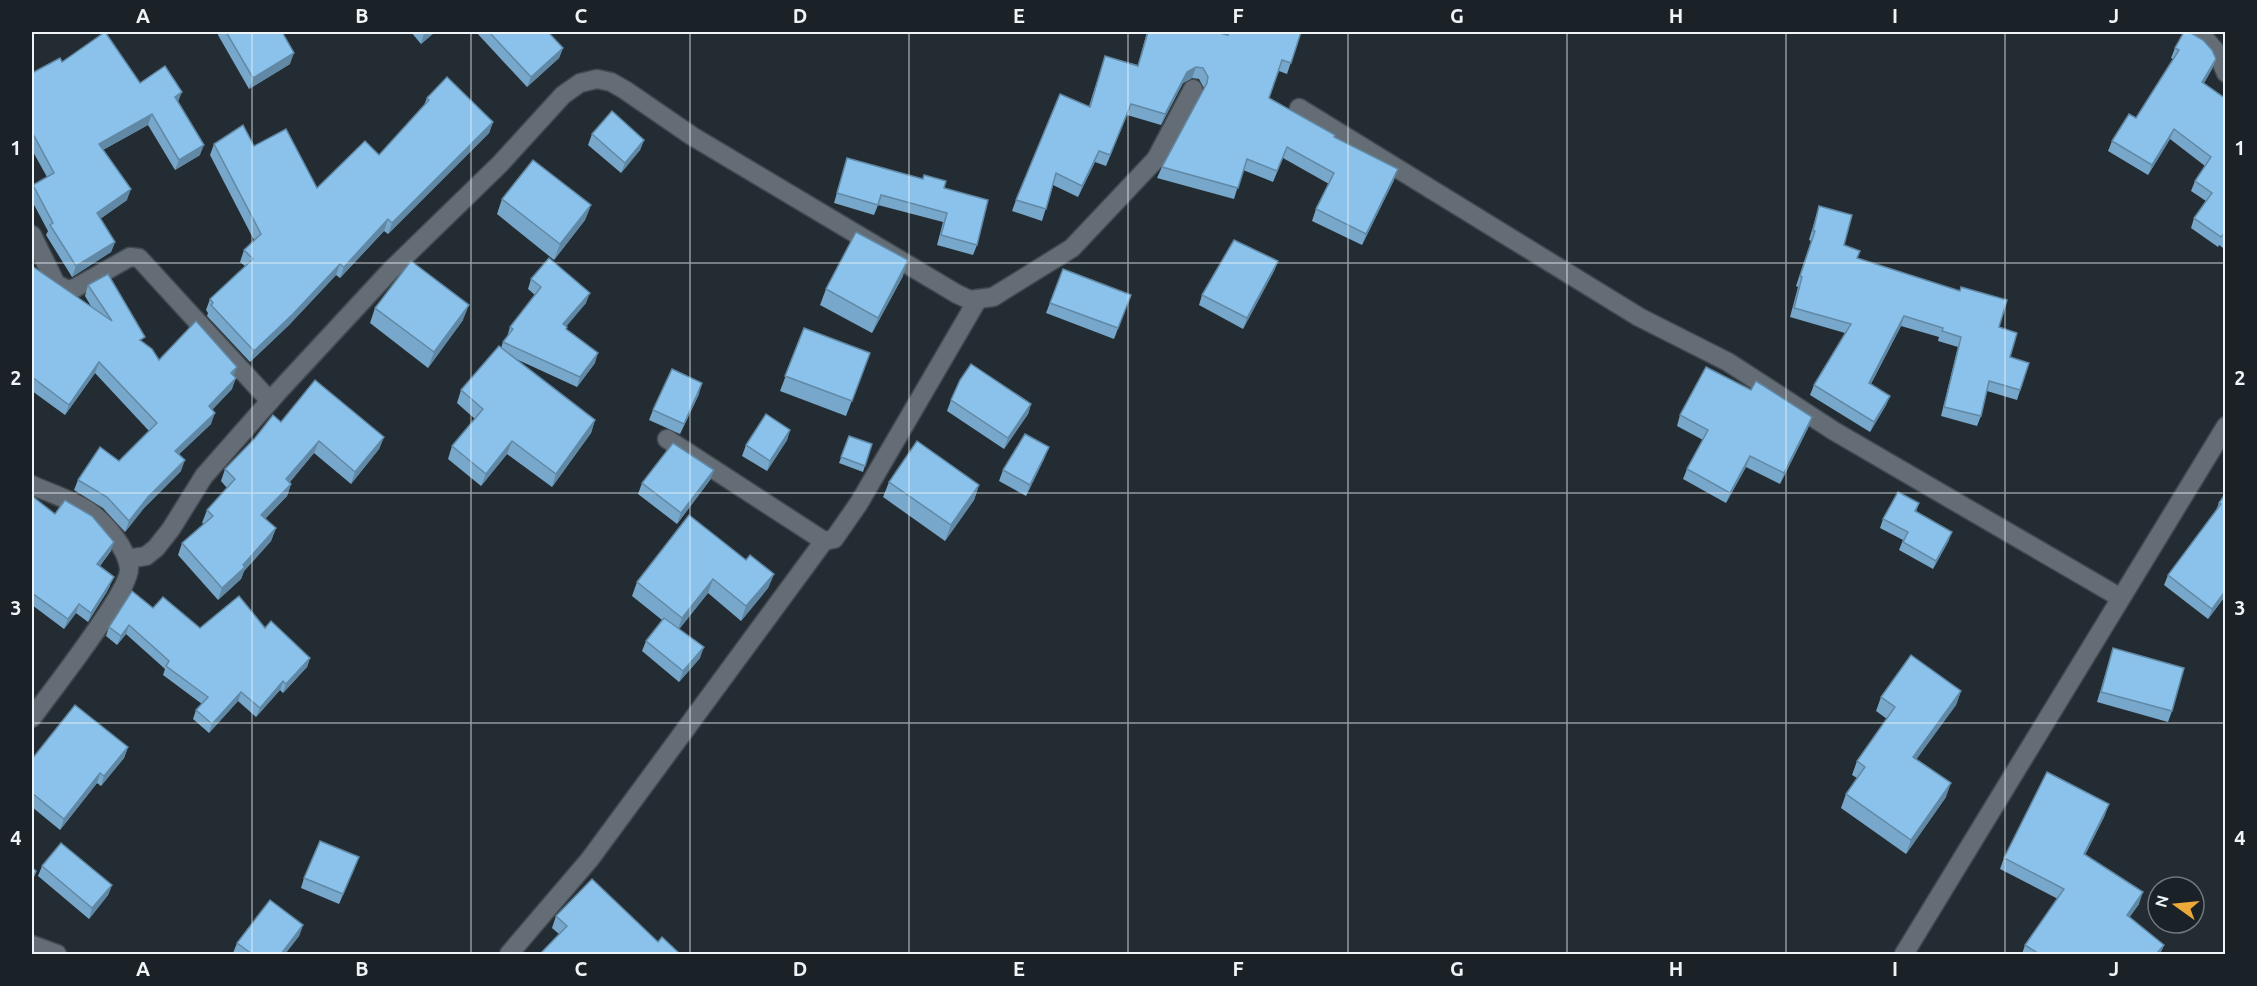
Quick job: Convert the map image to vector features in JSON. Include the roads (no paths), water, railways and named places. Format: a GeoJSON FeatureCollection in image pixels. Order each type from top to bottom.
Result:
{"type":"FeatureCollection","features":[{"type":"Feature","properties":{"kind":"street"},"geometry":{"type":"LineString","coordinates":[[2199,32],[2218,54],[2226,73]]}},
{"type":"Feature","properties":{"kind":"street"},"geometry":{"type":"LineString","coordinates":[[127,559],[146,556],[156,548],[171,529],[204,476],[270,401],[392,270],[500,164],[563,95],[580,83],[597,79],[611,82],[692,136],[970,300],[993,297],[1072,248],[1156,159],[1193,89]]}},
{"type":"Feature","properties":{"kind":"street"},"geometry":{"type":"LineString","coordinates":[[1299,108],[1639,317],[1728,362],[1834,431],[2121,598]]}},
{"type":"Feature","properties":{"kind":"street"},"geometry":{"type":"LineString","coordinates":[[32,235],[56,284],[68,290],[130,257],[139,258],[270,401]]}},
{"type":"Feature","properties":{"kind":"street"},"geometry":{"type":"LineString","coordinates":[[509,954],[590,859],[824,541],[834,538],[859,503],[978,299]]}},
{"type":"Feature","properties":{"kind":"street"},"geometry":{"type":"LineString","coordinates":[[1904,954],[2226,426]]}},
{"type":"Feature","properties":{"kind":"street"},"geometry":{"type":"LineString","coordinates":[[666,439],[824,541]]}},
{"type":"Feature","properties":{"kind":"street"},"geometry":{"type":"LineString","coordinates":[[32,485],[90,512],[118,541],[127,559],[129,570],[112,608],[32,718]]}},
{"type":"Feature","properties":{"kind":"street"},"geometry":{"type":"LineString","coordinates":[[32,945],[57,954]]}}]}
